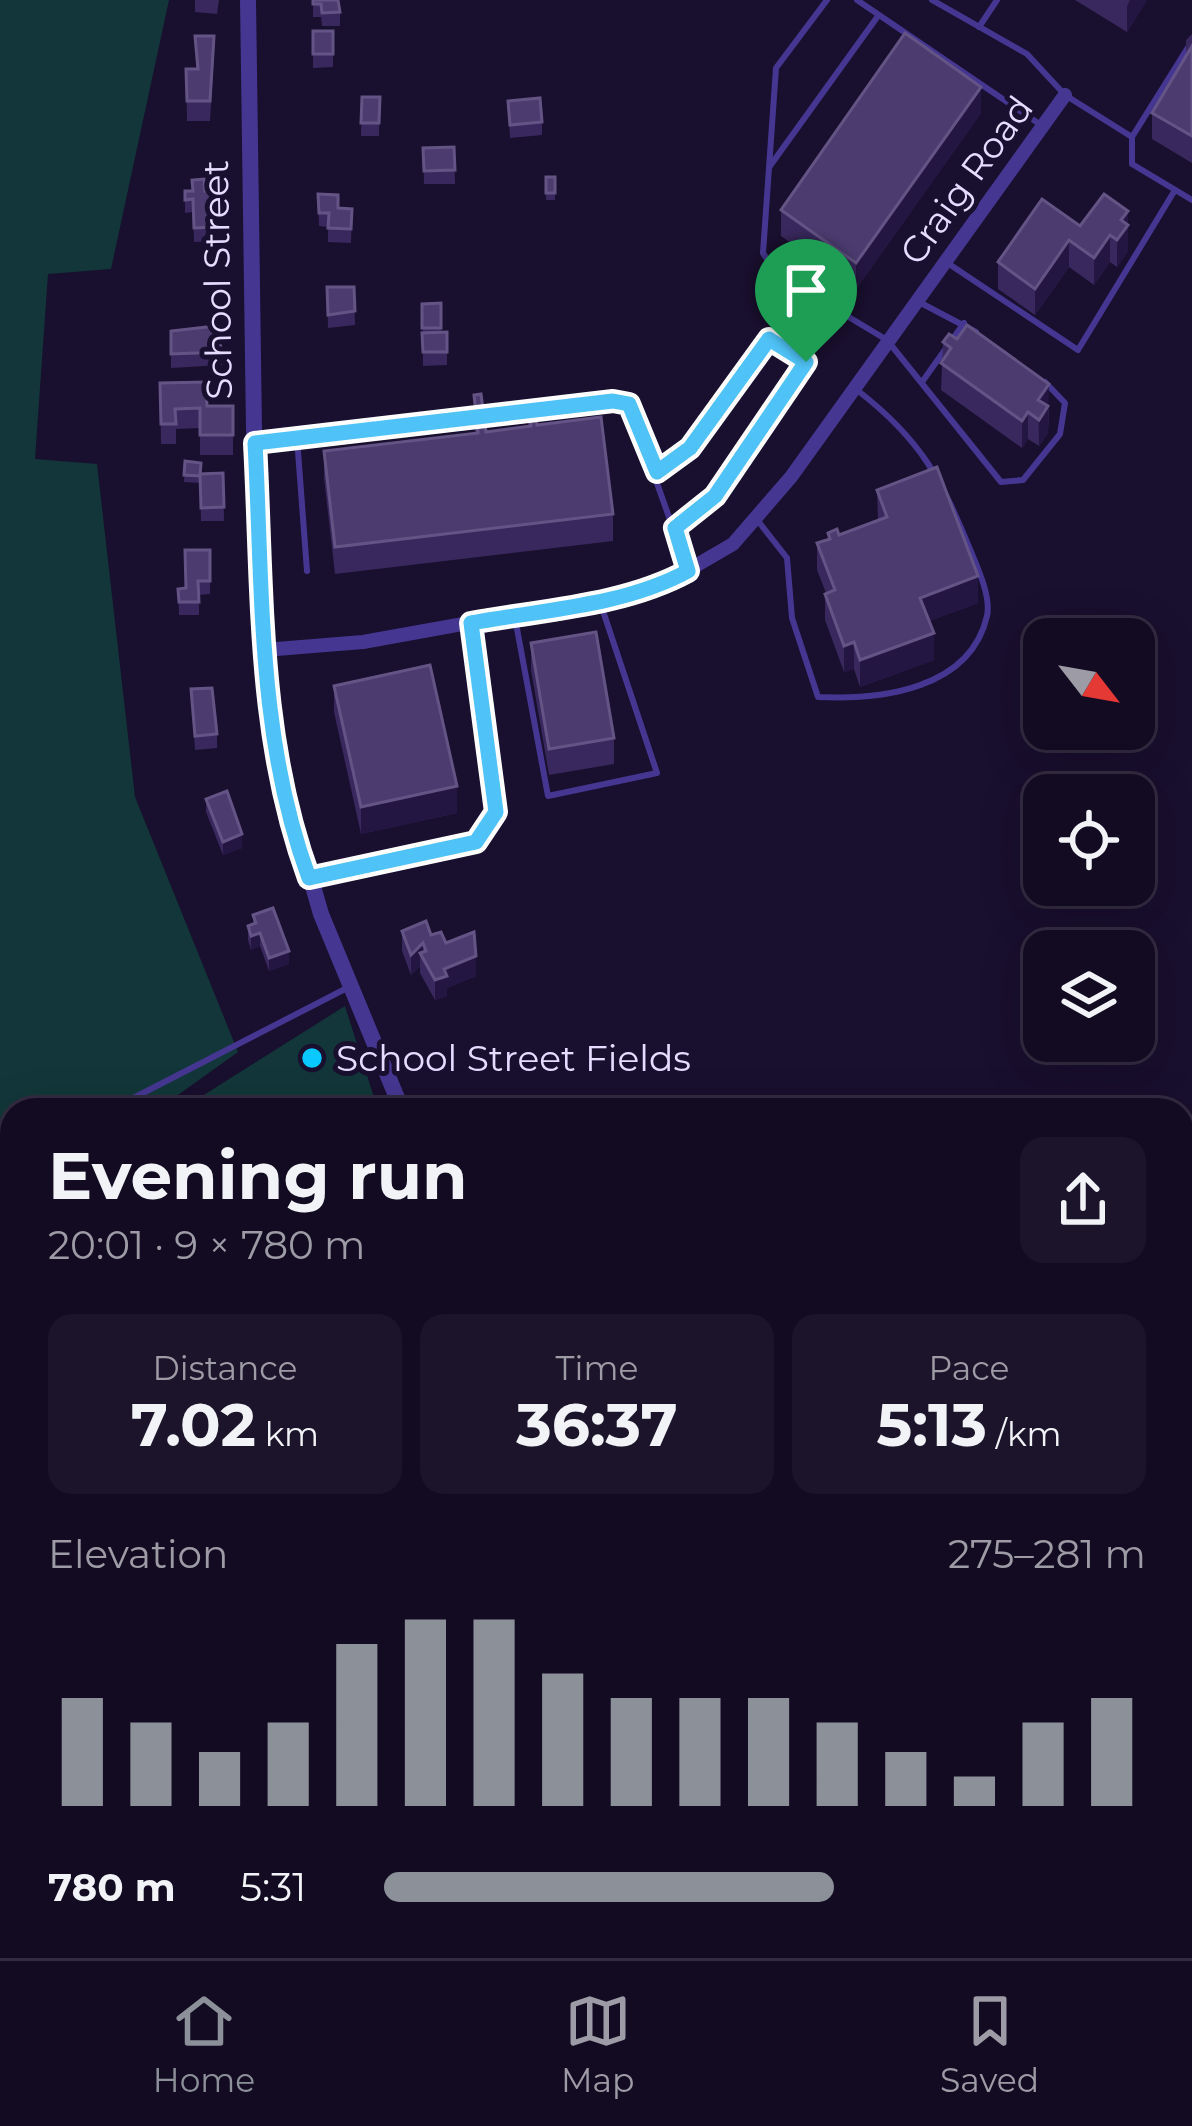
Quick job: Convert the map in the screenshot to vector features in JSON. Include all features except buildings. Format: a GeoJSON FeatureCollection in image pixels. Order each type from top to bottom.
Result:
{"type":"FeatureCollection","features":[{"type":"Feature","properties":{"kind":"street","name":"School Street"},"geometry":{"type":"LineString","coordinates":[[248,0],[255,443],[273,748],[309,878],[398,1098]]}},
{"type":"Feature","properties":{"kind":"street","name":"Craig Road"},"geometry":{"type":"LineString","coordinates":[[264,650],[363,642],[599,600],[666,583],[734,544],[757,520],[1065,95]]}},
{"type":"Feature","properties":{"kind":"lane"},"geometry":{"type":"LineString","coordinates":[[827,0],[776,68],[763,253],[778,274],[887,340],[1001,482],[1023,480],[1060,434],[1065,403],[1040,379]]}},
{"type":"Feature","properties":{"kind":"lane"},"geometry":{"type":"LineString","coordinates":[[856,0],[1042,125]]}},
{"type":"Feature","properties":{"kind":"lane"},"geometry":{"type":"LineString","coordinates":[[932,0],[1027,54],[1065,95],[1132,137]]}},
{"type":"Feature","properties":{"kind":"lane"},"geometry":{"type":"LineString","coordinates":[[980,27],[998,0]]}},
{"type":"Feature","properties":{"kind":"lane"},"geometry":{"type":"LineString","coordinates":[[768,169],[879,15]]}},
{"type":"Feature","properties":{"kind":"lane"},"geometry":{"type":"LineString","coordinates":[[1192,41],[1132,137],[1132,164],[1192,200]]}},
{"type":"Feature","properties":{"kind":"lane"},"geometry":{"type":"LineString","coordinates":[[943,260],[1078,350],[1175,190]]}},
{"type":"Feature","properties":{"kind":"lane"},"geometry":{"type":"LineString","coordinates":[[916,301],[983,337]]}},
{"type":"Feature","properties":{"kind":"lane"},"geometry":{"type":"LineString","coordinates":[[922,382],[964,323]]}},
{"type":"Feature","properties":{"kind":"lane"},"geometry":{"type":"LineString","coordinates":[[657,472],[690,448],[769,339],[806,362],[715,496],[675,528]]}},
{"type":"Feature","properties":{"kind":"lane"},"geometry":{"type":"LineString","coordinates":[[757,520],[788,558],[792,618],[818,697],[871,700],[927,684],[972,651],[988,613],[980,573],[940,476],[895,419],[854,388]]}},
{"type":"Feature","properties":{"kind":"lane"},"geometry":{"type":"LineString","coordinates":[[255,443],[613,401],[629,404],[657,472],[688,571]]}},
{"type":"Feature","properties":{"kind":"lane"},"geometry":{"type":"LineString","coordinates":[[297,438],[307,571]]}},
{"type":"Feature","properties":{"kind":"lane"},"geometry":{"type":"LineString","coordinates":[[514,615],[548,796],[657,773],[599,600]]}},
{"type":"Feature","properties":{"kind":"lane"},"geometry":{"type":"LineString","coordinates":[[309,878],[476,842],[496,812],[471,623]]}},
{"type":"Feature","properties":{"kind":"lane"},"geometry":{"type":"LineString","coordinates":[[133,1098],[352,985]]}},
{"type":"Feature","properties":{"kind":"green space"},"geometry":{"type":"Polygon","coordinates":[[[0,0],[169,0],[111,269],[48,274],[35,459],[97,464],[135,797],[238,1052],[174,1098],[0,1098],[0,0]]]}},
{"type":"Feature","properties":{"kind":"green space","name":"School Street Fields"},"geometry":{"type":"Polygon","coordinates":[[[345,1006],[374,1098],[199,1098],[345,1006]]]}},
{"type":"Feature","properties":{"kind":"place","name":"School Street Fields"},"geometry":{"type":"Point","coordinates":[312,1058]}},
{"type":"Feature","properties":{"kind":"route"},"geometry":{"type":"LineString","coordinates":[[769,339],[806,362],[715,496],[675,528],[688,571],[666,583],[607,598],[471,623],[496,812],[476,842],[309,878],[283,796],[266,692],[255,443],[613,401],[629,404],[657,472],[690,448],[769,339]]}}]}
